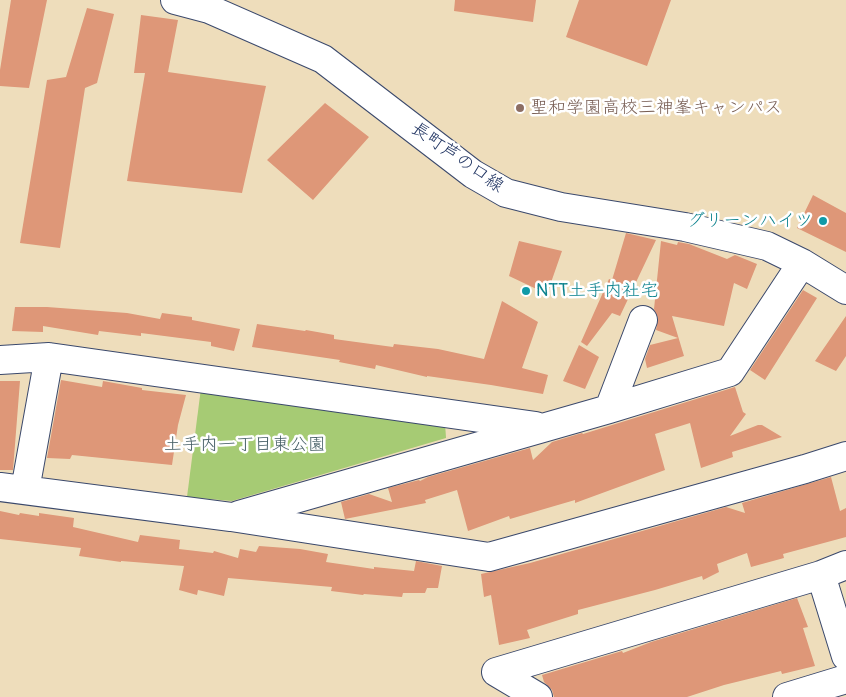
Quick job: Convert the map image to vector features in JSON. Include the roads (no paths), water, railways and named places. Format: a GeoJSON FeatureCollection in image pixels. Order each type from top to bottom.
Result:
{"type":"FeatureCollection","features":[{"type":"Feature","properties":{"kind":"street","name":"長町芦の口線"},"geometry":{"type":"LineString","coordinates":[[175,0],[209,9],[322,59],[473,174],[506,193],[561,208],[685,227],[767,246],[802,263],[846,290]]}},
{"type":"Feature","properties":{"kind":"street"},"geometry":{"type":"LineString","coordinates":[[231,517],[609,409],[730,372],[802,263]]}},
{"type":"Feature","properties":{"kind":"street"},"geometry":{"type":"LineString","coordinates":[[609,409],[643,320]]}},
{"type":"Feature","properties":{"kind":"street"},"geometry":{"type":"LineString","coordinates":[[0,360],[49,357],[545,427]]}},
{"type":"Feature","properties":{"kind":"street"},"geometry":{"type":"LineString","coordinates":[[49,357],[13,489],[231,517],[489,557],[846,456]]}},
{"type":"Feature","properties":{"kind":"street"},"geometry":{"type":"LineString","coordinates":[[315,493],[323,531]]}},
{"type":"Feature","properties":{"kind":"street"},"geometry":{"type":"LineString","coordinates":[[538,697],[496,672],[821,576],[846,565]]}},
{"type":"Feature","properties":{"kind":"street"},"geometry":{"type":"LineString","coordinates":[[821,576],[846,656]]}},
{"type":"Feature","properties":{"kind":"street"},"geometry":{"type":"LineString","coordinates":[[787,697],[846,679]]}},
{"type":"Feature","properties":{"kind":"place","name":"聖和学園高校三神峯キャンパス"},"geometry":{"type":"Point","coordinates":[520,108]}},
{"type":"Feature","properties":{"kind":"place","name":"グリーンハイツ"},"geometry":{"type":"Point","coordinates":[823,221]}},
{"type":"Feature","properties":{"kind":"place","name":"NTT土手内社宅"},"geometry":{"type":"Point","coordinates":[526,291]}},
{"type":"Feature","properties":{"kind":"park label","name":"土手内一丁目東公園"},"geometry":{"type":"Point","coordinates":[245,445]}}]}
